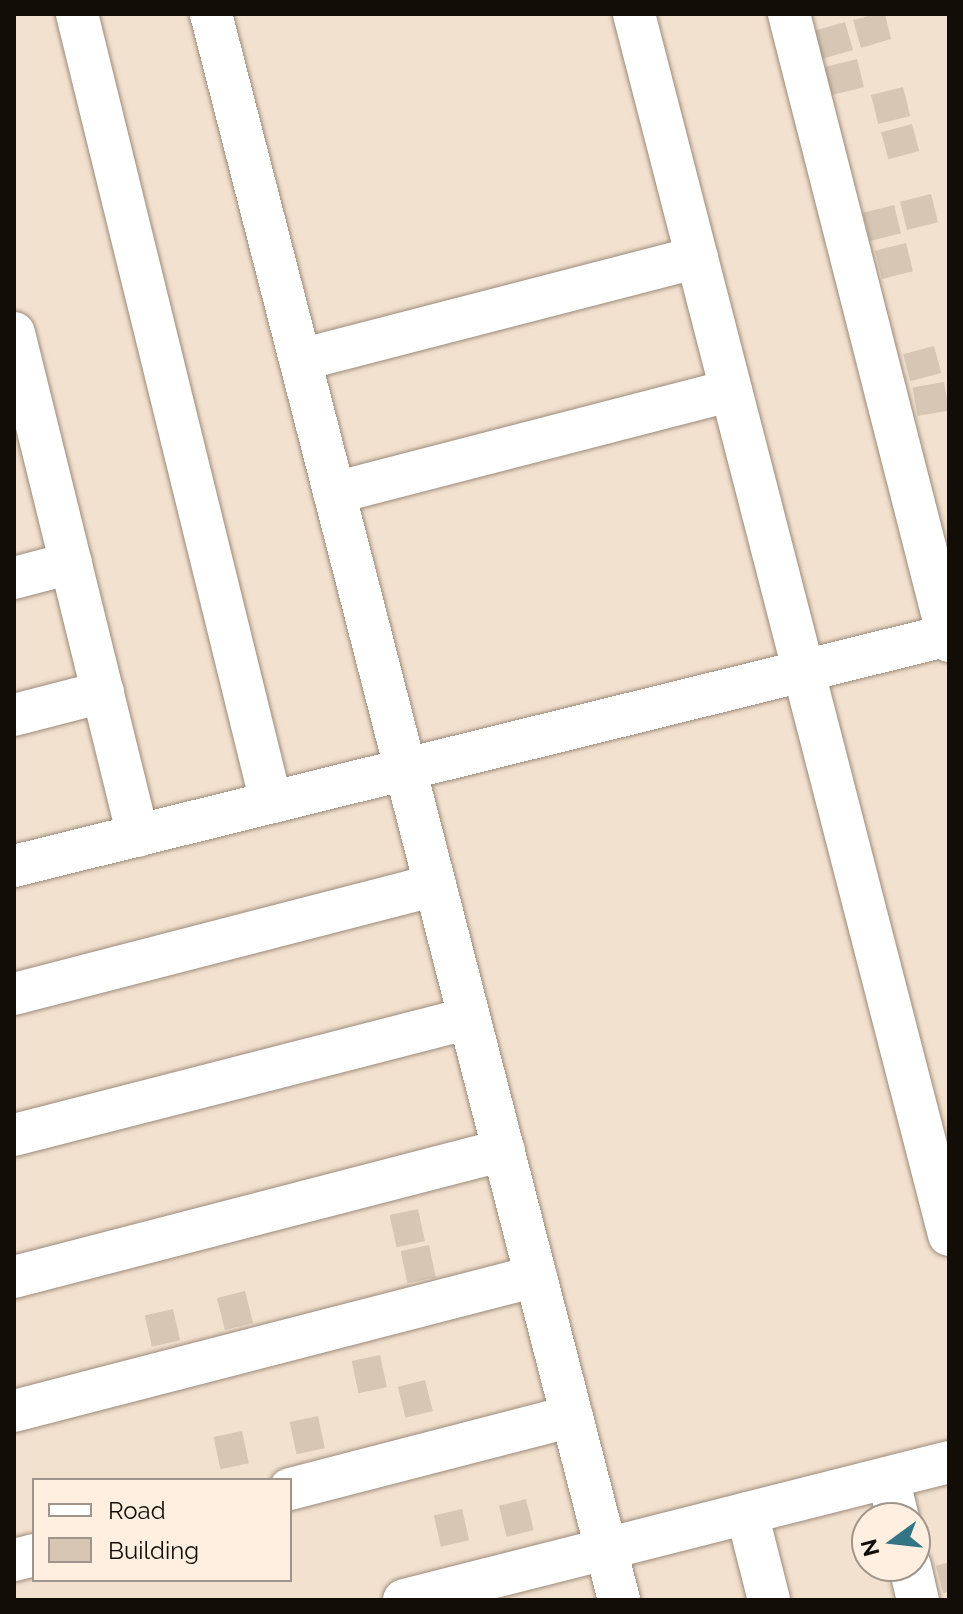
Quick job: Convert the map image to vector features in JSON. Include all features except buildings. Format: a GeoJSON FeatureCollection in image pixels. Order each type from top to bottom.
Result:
{"type":"FeatureCollection","features":[{"type":"Feature","properties":{"kind":"street"},"geometry":{"type":"LineString","coordinates":[[77,14],[271,802]]}},
{"type":"Feature","properties":{"kind":"street"},"geometry":{"type":"LineString","coordinates":[[211,14],[619,1600]]}},
{"type":"Feature","properties":{"kind":"street"},"geometry":{"type":"LineString","coordinates":[[634,14],[949,1235]]}},
{"type":"Feature","properties":{"kind":"street"},"geometry":{"type":"LineString","coordinates":[[14,866],[949,637],[789,14]]}},
{"type":"Feature","properties":{"kind":"street"},"geometry":{"type":"LineString","coordinates":[[300,360],[697,257]]}},
{"type":"Feature","properties":{"kind":"street"},"geometry":{"type":"LineString","coordinates":[[14,333],[25,425],[71,563],[138,836]]}},
{"type":"Feature","properties":{"kind":"street"},"geometry":{"type":"LineString","coordinates":[[334,493],[731,390]]}},
{"type":"Feature","properties":{"kind":"street"},"geometry":{"type":"LineString","coordinates":[[14,578],[71,563]]}},
{"type":"Feature","properties":{"kind":"street"},"geometry":{"type":"LineString","coordinates":[[14,715],[103,692]]}},
{"type":"Feature","properties":{"kind":"street"},"geometry":{"type":"LineString","coordinates":[[14,994],[435,885]]}},
{"type":"Feature","properties":{"kind":"street"},"geometry":{"type":"LineString","coordinates":[[14,1135],[469,1018]]}},
{"type":"Feature","properties":{"kind":"street"},"geometry":{"type":"LineString","coordinates":[[14,1277],[504,1150]]}},
{"type":"Feature","properties":{"kind":"street"},"geometry":{"type":"LineString","coordinates":[[14,1411],[536,1276]]}},
{"type":"Feature","properties":{"kind":"street"},"geometry":{"type":"LineString","coordinates":[[292,1488],[572,1416]]}},
{"type":"Feature","properties":{"kind":"street"},"geometry":{"type":"LineString","coordinates":[[404,1600],[949,1462]]}},
{"type":"Feature","properties":{"kind":"street"},"geometry":{"type":"LineString","coordinates":[[888,1478],[894,1502]]}},
{"type":"Feature","properties":{"kind":"street"},"geometry":{"type":"LineString","coordinates":[[747,1513],[769,1600]]}}]}
